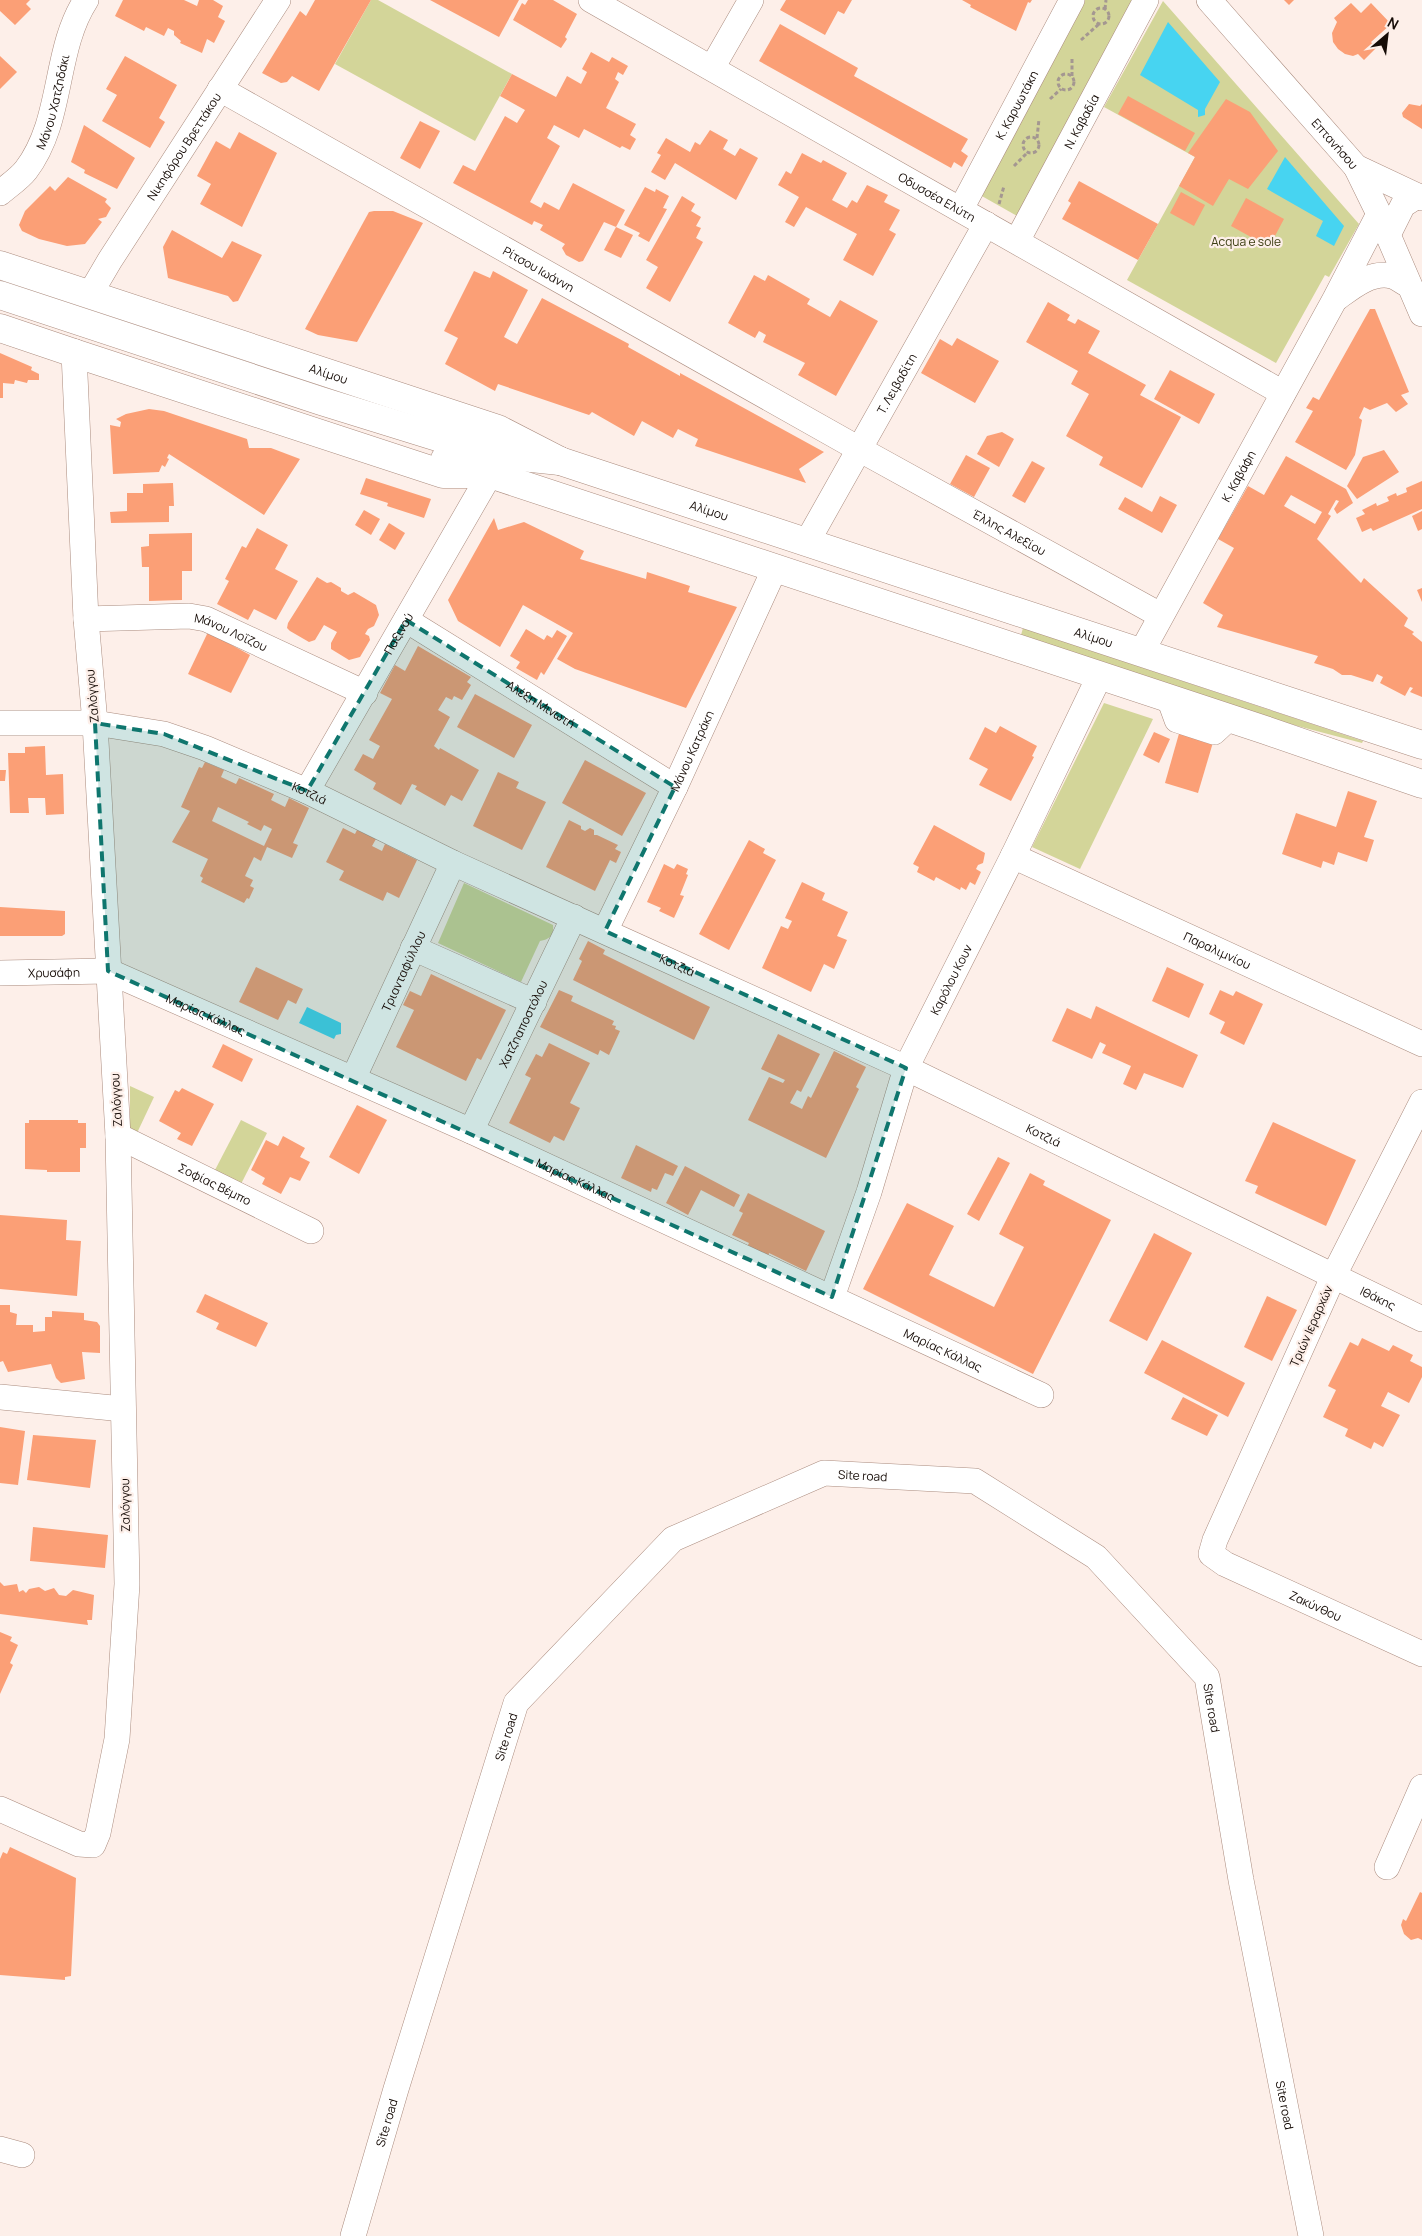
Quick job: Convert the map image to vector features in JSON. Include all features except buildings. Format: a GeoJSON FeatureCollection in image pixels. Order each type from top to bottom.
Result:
{"type":"FeatureCollection","features":[{"type":"Feature","properties":{"kind":"main road","name":"Αλίμου"},"geometry":{"type":"LineString","coordinates":[[0,265],[498,430],[560,461],[1422,745]]}},
{"type":"Feature","properties":{"kind":"main road"},"geometry":{"type":"LineString","coordinates":[[0,295],[492,454],[560,461]]}},
{"type":"Feature","properties":{"kind":"main road"},"geometry":{"type":"LineString","coordinates":[[0,310],[1100,675],[1422,784]]}},
{"type":"Feature","properties":{"kind":"main road"},"geometry":{"type":"LineString","coordinates":[[0,328],[74,354],[443,474],[490,474]]}},
{"type":"Feature","properties":{"kind":"street","name":"Μάνου Χατζηδάκι"},"geometry":{"type":"LineString","coordinates":[[0,193],[26,171],[39,148],[51,118],[66,49],[75,19],[86,0]]}},
{"type":"Feature","properties":{"kind":"street","name":"Νικηφόρου Βρεττάκου"},"geometry":{"type":"LineString","coordinates":[[90,294],[278,0]]}},
{"type":"Feature","properties":{"kind":"street","name":"Οδυσσέα Ελύτη"},"geometry":{"type":"LineString","coordinates":[[591,0],[1283,392]]}},
{"type":"Feature","properties":{"kind":"street"},"geometry":{"type":"LineString","coordinates":[[712,68],[751,0]]}},
{"type":"Feature","properties":{"kind":"street","name":"Κ. Καρυωτάκη"},"geometry":{"type":"LineString","coordinates":[[961,210],[1072,0]]}},
{"type":"Feature","properties":{"kind":"street","name":"Ν. Καβαδία"},"geometry":{"type":"LineString","coordinates":[[1017,241],[1146,0]]}},
{"type":"Feature","properties":{"kind":"street","name":"Επτανήσου"},"geometry":{"type":"LineString","coordinates":[[1209,0],[1356,167],[1384,224],[1422,314]]}},
{"type":"Feature","properties":{"kind":"street","name":"Ρίτσου Ιωάννη"},"geometry":{"type":"LineString","coordinates":[[220,88],[859,449]]}},
{"type":"Feature","properties":{"kind":"street"},"geometry":{"type":"LineString","coordinates":[[1356,167],[1420,197]]}},
{"type":"Feature","properties":{"kind":"street","name":"Κ. Καβάφη"},"geometry":{"type":"LineString","coordinates":[[1141,652],[1335,299],[1384,224],[1404,205],[1420,197]]}},
{"type":"Feature","properties":{"kind":"street","name":"Τ. Λειβαδίτη"},"geometry":{"type":"LineString","coordinates":[[807,542],[988,225]]}},
{"type":"Feature","properties":{"kind":"street","name":"Κ. Καβάφη"},"geometry":{"type":"LineString","coordinates":[[1335,299],[1361,281],[1376,277],[1391,276],[1410,286]]}},
{"type":"Feature","properties":{"kind":"street","name":"Ζαλόγγου"},"geometry":{"type":"LineString","coordinates":[[0,1808],[79,1844],[93,1845],[98,1833],[116,1739],[127,1584],[118,1136],[95,723],[86,619],[74,354]]}},
{"type":"Feature","properties":{"kind":"street","name":"Έλλης Αλεξίου"},"geometry":{"type":"LineString","coordinates":[[859,449],[1160,615]]}},
{"type":"Feature","properties":{"kind":"street","name":"Παξινού"},"geometry":{"type":"LineString","coordinates":[[307,791],[490,474]]}},
{"type":"Feature","properties":{"kind":"street","name":"Μάνου Κατράκη"},"geometry":{"type":"LineString","coordinates":[[605,932],[675,787],[775,568]]}},
{"type":"Feature","properties":{"kind":"street","name":"Μάνου Λοΐζου"},"geometry":{"type":"LineString","coordinates":[[86,619],[189,616],[206,618],[365,693]]}},
{"type":"Feature","properties":{"kind":"street","name":"Αλέξη Μινωτή"},"geometry":{"type":"LineString","coordinates":[[406,620],[675,787]]}},
{"type":"Feature","properties":{"kind":"street","name":"Καρόλου Κουν"},"geometry":{"type":"LineString","coordinates":[[832,1297],[869,1192],[906,1068],[1013,856],[1100,675]]}},
{"type":"Feature","properties":{"kind":"street","name":"Κοτζιά"},"geometry":{"type":"LineString","coordinates":[[0,723],[95,723],[164,734],[206,748],[307,791],[453,863],[906,1068],[1334,1275]]}},
{"type":"Feature","properties":{"kind":"street","name":"Παραλιμνίου"},"geometry":{"type":"LineString","coordinates":[[1013,856],[1422,1044]]}},
{"type":"Feature","properties":{"kind":"street","name":"Τριανταφύλλου"},"geometry":{"type":"LineString","coordinates":[[353,1079],[453,863]]}},
{"type":"Feature","properties":{"kind":"street","name":"Χατζηαποστόλου"},"geometry":{"type":"LineString","coordinates":[[471,1131],[574,917]]}},
{"type":"Feature","properties":{"kind":"street"},"geometry":{"type":"LineString","coordinates":[[413,948],[534,1002]]}},
{"type":"Feature","properties":{"kind":"street","name":"Χρυσάφη"},"geometry":{"type":"LineString","coordinates":[[0,973],[108,971]]}},
{"type":"Feature","properties":{"kind":"street","name":"Μαρίας Κάλλας"},"geometry":{"type":"LineString","coordinates":[[108,971],[471,1131],[1041,1395]]}},
{"type":"Feature","properties":{"kind":"street","name":"Τριών Ιεραρχών"},"geometry":{"type":"LineString","coordinates":[[1211,1554],[1215,1540],[1334,1275],[1422,1102]]}},
{"type":"Feature","properties":{"kind":"street","name":"Σοφίας Βέμπο"},"geometry":{"type":"LineString","coordinates":[[118,1136],[311,1231]]}},
{"type":"Feature","properties":{"kind":"street","name":"Ιθάκης"},"geometry":{"type":"LineString","coordinates":[[1334,1275],[1422,1319]]}},
{"type":"Feature","properties":{"kind":"street"},"geometry":{"type":"LineString","coordinates":[[0,1397],[123,1409]]}},
{"type":"Feature","properties":{"kind":"street","name":"Site road"},"geometry":{"type":"LineString","coordinates":[[353,2236],[396,2089],[516,1703],[673,1539],[824,1473],[974,1481],[1096,1557],[1207,1677],[1242,1880],[1311,2236]]}},
{"type":"Feature","properties":{"kind":"street","name":"Ζακύνθου"},"geometry":{"type":"LineString","coordinates":[[1211,1554],[1225,1564],[1422,1654]]}},
{"type":"Feature","properties":{"kind":"street"},"geometry":{"type":"LineString","coordinates":[[1387,1867],[1422,1787]]}},
{"type":"Feature","properties":{"kind":"path"},"geometry":{"type":"LineString","coordinates":[[1105,9],[1106,0]]}},
{"type":"Feature","properties":{"kind":"path"},"geometry":{"type":"LineString","coordinates":[[1097,8],[1105,9],[1110,15],[1108,20],[1104,24],[1099,24],[1094,22],[1093,12],[1097,8]]}},
{"type":"Feature","properties":{"kind":"path"},"geometry":{"type":"LineString","coordinates":[[1078,43],[1099,24]]}},
{"type":"Feature","properties":{"kind":"path"},"geometry":{"type":"LineString","coordinates":[[1045,102],[1061,89],[1069,90],[1073,86],[1074,50]]}},
{"type":"Feature","properties":{"kind":"path"},"geometry":{"type":"LineString","coordinates":[[1061,89],[1057,83],[1058,78],[1062,74],[1072,76]]}},
{"type":"Feature","properties":{"kind":"path"},"geometry":{"type":"LineString","coordinates":[[1028,152],[1036,152],[1040,148],[1037,138],[1040,112]]}},
{"type":"Feature","properties":{"kind":"path"},"geometry":{"type":"LineString","coordinates":[[1028,152],[1023,146],[1024,141],[1032,136],[1037,138]]}},
{"type":"Feature","properties":{"kind":"path"},"geometry":{"type":"LineString","coordinates":[[1008,172],[1028,152]]}},
{"type":"Feature","properties":{"kind":"path"},"geometry":{"type":"LineString","coordinates":[[988,225],[998,211],[1005,177]]}},
{"type":"Feature","properties":{"kind":"highlighted area"},"geometry":{"type":"Polygon","coordinates":[[[406,620],[675,787],[605,931],[906,1068],[832,1297],[108,971],[95,723],[164,734],[307,791],[406,620]]]}},
{"type":"Feature","properties":{"kind":"green space"},"geometry":{"type":"Polygon","coordinates":[[[371,0],[378,0],[512,74],[475,141],[335,64],[371,0]]]}},
{"type":"Feature","properties":{"kind":"green space"},"geometry":{"type":"Polygon","coordinates":[[[1084,0],[1135,0],[1019,217],[980,195],[1084,0]]]}},
{"type":"Feature","properties":{"kind":"green space","name":"Acqua e sole"},"geometry":{"type":"Polygon","coordinates":[[[1163,1],[1359,224],[1329,277],[1325,275],[1276,363],[1127,280],[1195,157],[1104,107],[1163,1]]]}},
{"type":"Feature","properties":{"kind":"green space"},"geometry":{"type":"Polygon","coordinates":[[[1023,628],[1363,741],[1362,743],[1275,720],[1021,635],[1023,628]]]}},
{"type":"Feature","properties":{"kind":"green space"},"geometry":{"type":"Polygon","coordinates":[[[1104,703],[1153,719],[1080,869],[1032,847],[1104,703]]]}},
{"type":"Feature","properties":{"kind":"green space"},"geometry":{"type":"Polygon","coordinates":[[[464,883],[553,925],[552,934],[549,938],[540,941],[521,982],[438,943],[464,883]]]}},
{"type":"Feature","properties":{"kind":"green space"},"geometry":{"type":"Polygon","coordinates":[[[130,1086],[154,1097],[137,1133],[130,1128],[130,1086]]]}},
{"type":"Feature","properties":{"kind":"green space"},"geometry":{"type":"Polygon","coordinates":[[[241,1120],[267,1133],[241,1184],[215,1170],[241,1120]]]}},
{"type":"Feature","properties":{"kind":"water"},"geometry":{"type":"Polygon","coordinates":[[[1168,22],[1220,82],[1205,109],[1205,115],[1198,117],[1198,110],[1140,75],[1168,22]]]}},
{"type":"Feature","properties":{"kind":"water"},"geometry":{"type":"Polygon","coordinates":[[[1285,157],[1344,226],[1334,246],[1316,236],[1323,221],[1267,189],[1285,157]]]}},
{"type":"Feature","properties":{"kind":"water"},"geometry":{"type":"Polygon","coordinates":[[[307,1007],[341,1023],[341,1034],[336,1035],[334,1039],[299,1023],[307,1007]]]}}]}
